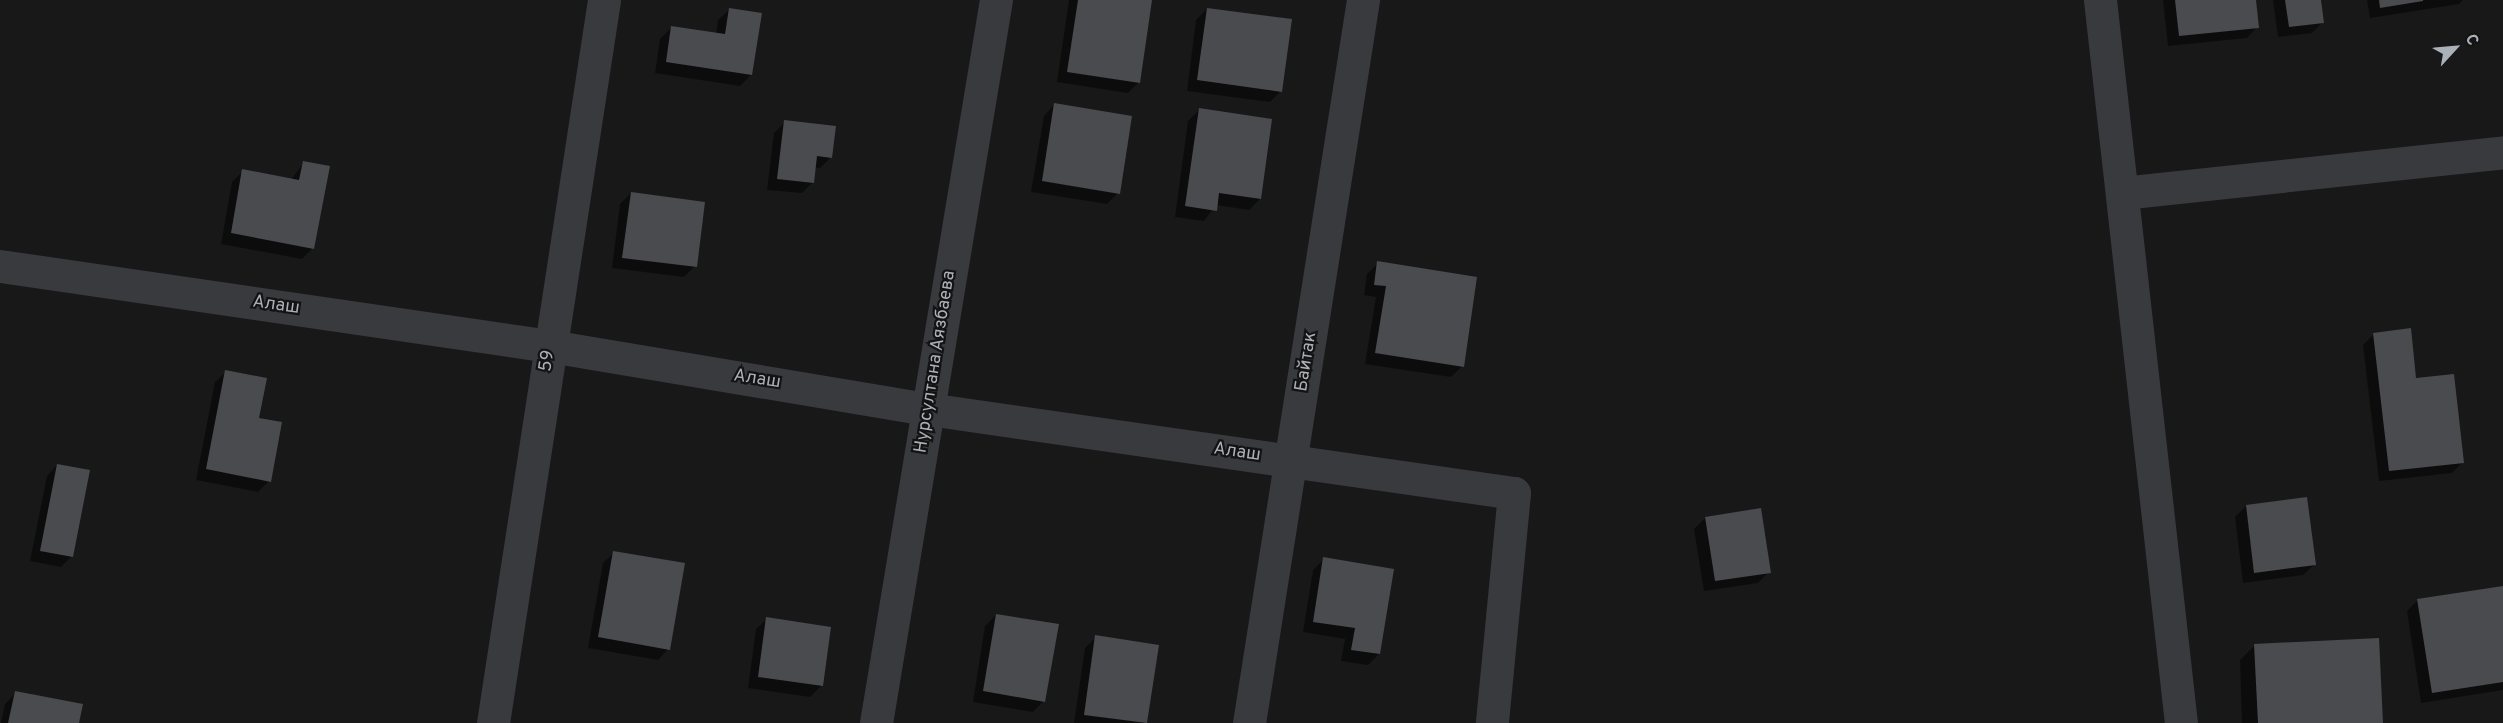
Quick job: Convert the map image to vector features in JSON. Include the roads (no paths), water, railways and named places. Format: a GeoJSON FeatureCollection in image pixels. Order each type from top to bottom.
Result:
{"type":"FeatureCollection","features":[{"type":"Feature","properties":{"kind":"street","name":"59"},"geometry":{"type":"LineString","coordinates":[[493,723],[604,0]]}},
{"type":"Feature","properties":{"kind":"street","name":"Нурсултана Аязбаева"},"geometry":{"type":"LineString","coordinates":[[876,723],[996,0]]}},
{"type":"Feature","properties":{"kind":"street","name":"Байтак"},"geometry":{"type":"LineString","coordinates":[[1249,723],[1363,0]]}},
{"type":"Feature","properties":{"kind":"street"},"geometry":{"type":"LineString","coordinates":[[2100,0],[2181,723]]}},
{"type":"Feature","properties":{"kind":"street"},"geometry":{"type":"LineString","coordinates":[[2122,193],[2503,152]]}},
{"type":"Feature","properties":{"kind":"street","name":"Алаш"},"geometry":{"type":"LineString","coordinates":[[0,266],[550,346],[928,409],[1514,493],[1492,723]]}}]}
